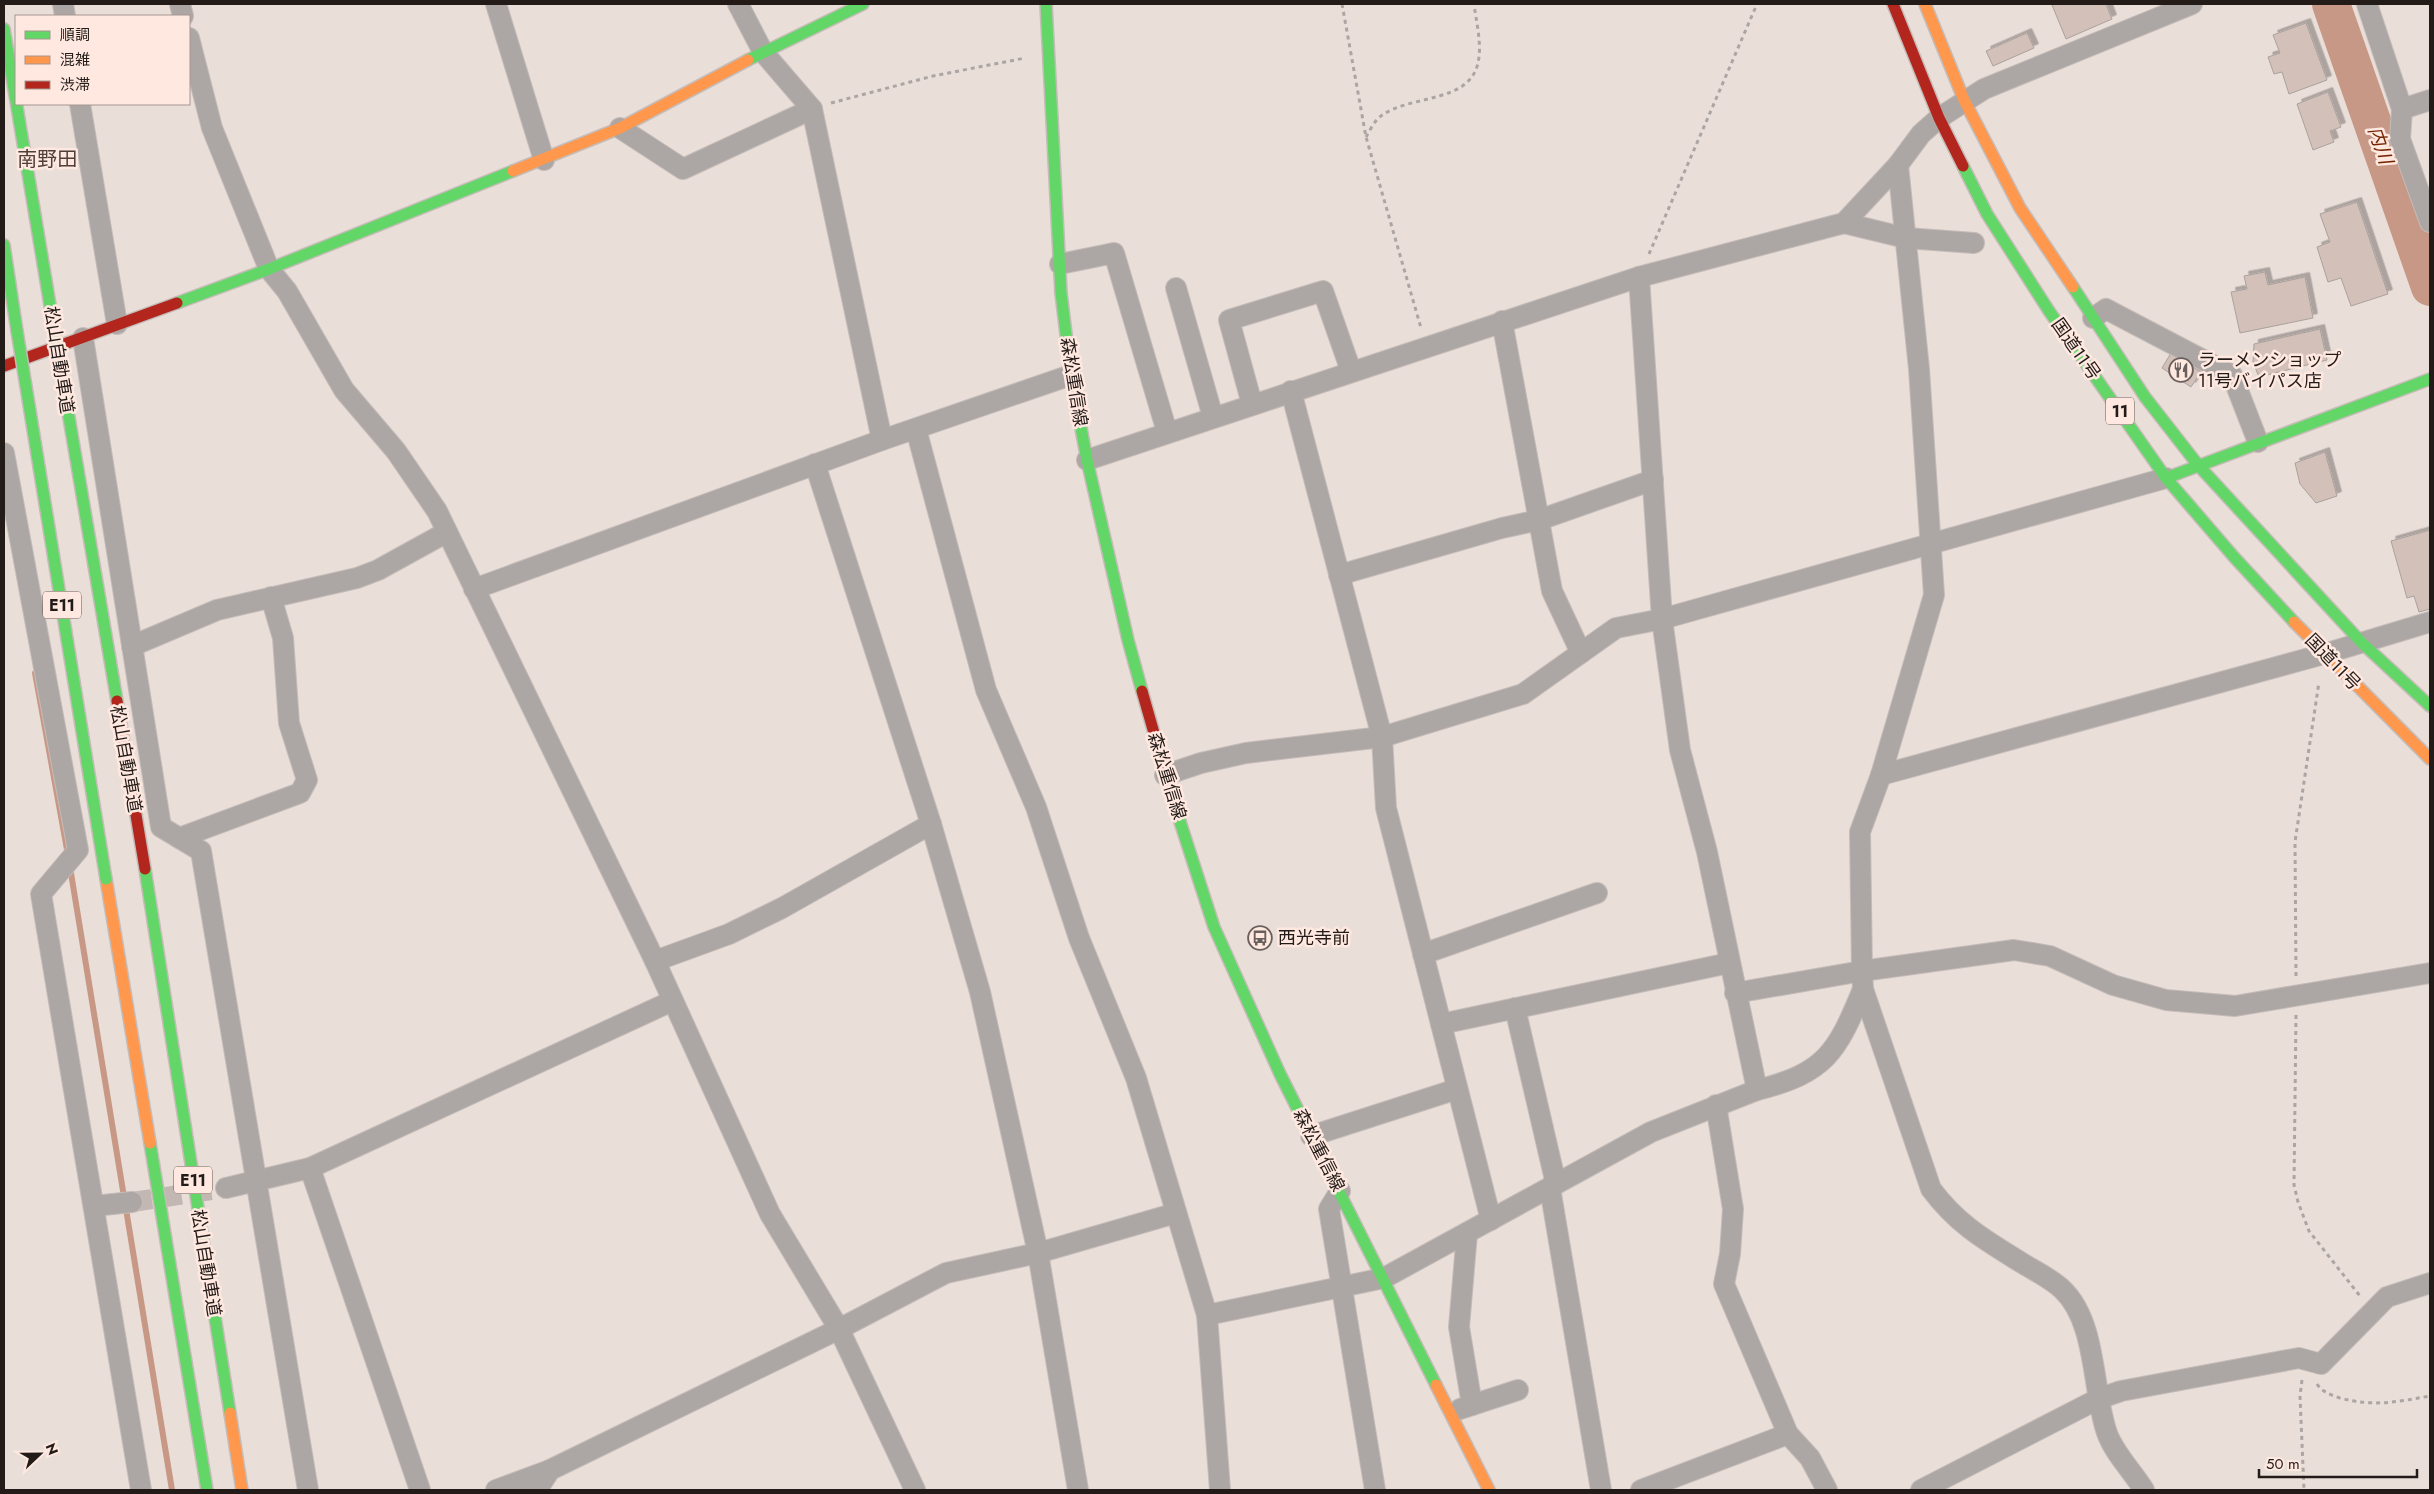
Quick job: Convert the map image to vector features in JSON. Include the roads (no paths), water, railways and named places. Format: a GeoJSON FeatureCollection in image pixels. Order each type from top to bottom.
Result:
{"type":"FeatureCollection","features":[{"type":"Feature","properties":{"kind":"main road"},"geometry":{"type":"LineString","coordinates":[[4,366],[269,269],[620,128],[764,52],[863,4]]}},
{"type":"Feature","properties":{"kind":"main road","name":"森松重信線"},"geometry":{"type":"LineString","coordinates":[[1046,4],[1061,293],[1071,375],[1086,460],[1128,640],[1166,775],[1214,928],[1280,1074],[1489,1490]]}},
{"type":"Feature","properties":{"kind":"main road","name":"国道11号"},"geometry":{"type":"LineString","coordinates":[[1893,4],[1939,118],[1987,214],[2049,311],[2166,478],[2234,557],[2324,654],[2430,759]]}},
{"type":"Feature","properties":{"kind":"main road","name":"国道11号"},"geometry":{"type":"LineString","coordinates":[[1925,4],[1964,100],[2020,208],[2145,397],[2198,466],[2361,642],[2430,706]]}},
{"type":"Feature","properties":{"kind":"main road","name":"松山自動車道"},"geometry":{"type":"LineString","coordinates":[[4,29],[15,95]]}},
{"type":"Feature","properties":{"kind":"main road","name":"松山自動車道"},"geometry":{"type":"LineString","coordinates":[[17,105],[145,869],[242,1490]]}},
{"type":"Feature","properties":{"kind":"main road","name":"松山自動車道"},"geometry":{"type":"LineString","coordinates":[[4,245],[207,1490]]}},
{"type":"Feature","properties":{"kind":"main road"},"geometry":{"type":"LineString","coordinates":[[2166,478],[2430,379]]}},
{"type":"Feature","properties":{"kind":"street"},"geometry":{"type":"LineString","coordinates":[[496,4],[544,160]]}},
{"type":"Feature","properties":{"kind":"street"},"geometry":{"type":"LineString","coordinates":[[738,4],[764,52],[812,108],[882,440]]}},
{"type":"Feature","properties":{"kind":"street"},"geometry":{"type":"LineString","coordinates":[[1844,223],[1898,165],[1921,134],[1964,100],[1984,89],[2192,4]]}},
{"type":"Feature","properties":{"kind":"street"},"geometry":{"type":"LineString","coordinates":[[2367,4],[2402,109],[2400,139],[2430,222]]}},
{"type":"Feature","properties":{"kind":"street"},"geometry":{"type":"LineString","coordinates":[[190,42],[212,128],[269,269],[287,291],[344,390],[414,476],[437,511],[655,961],[770,1214],[839,1329],[914,1490]]}},
{"type":"Feature","properties":{"kind":"street"},"geometry":{"type":"LineString","coordinates":[[2402,109],[2430,100]]}},
{"type":"Feature","properties":{"kind":"street"},"geometry":{"type":"LineString","coordinates":[[80,105],[117,324]]}},
{"type":"Feature","properties":{"kind":"street"},"geometry":{"type":"LineString","coordinates":[[620,128],[683,169],[812,108]]}},
{"type":"Feature","properties":{"kind":"street"},"geometry":{"type":"LineString","coordinates":[[1898,165],[1919,369],[1934,595],[1881,775],[1860,832],[1862,980],[1932,1189],[1949,1212],[1982,1238],[2063,1290],[2078,1313],[2088,1338],[2098,1400],[2108,1435],[2144,1490]]}},
{"type":"Feature","properties":{"kind":"street"},"geometry":{"type":"LineString","coordinates":[[1086,460],[1639,277],[1844,223],[1906,238],[1974,243]]}},
{"type":"Feature","properties":{"kind":"street"},"geometry":{"type":"LineString","coordinates":[[1060,264],[1114,253],[1167,432]]}},
{"type":"Feature","properties":{"kind":"street"},"geometry":{"type":"LineString","coordinates":[[1639,277],[1662,619],[1680,750],[1707,852],[1735,993],[1757,1090]]}},
{"type":"Feature","properties":{"kind":"street"},"geometry":{"type":"LineString","coordinates":[[1176,288],[1213,417]]}},
{"type":"Feature","properties":{"kind":"street"},"geometry":{"type":"LineString","coordinates":[[1252,404],[1229,320],[1323,291],[1351,371]]}},
{"type":"Feature","properties":{"kind":"street"},"geometry":{"type":"LineString","coordinates":[[2093,318],[2106,309],[2232,375],[2258,442]]}},
{"type":"Feature","properties":{"kind":"street"},"geometry":{"type":"LineString","coordinates":[[1502,322],[1552,590],[1581,653]]}},
{"type":"Feature","properties":{"kind":"street"},"geometry":{"type":"LineString","coordinates":[[82,338],[161,827],[201,851],[308,1490]]}},
{"type":"Feature","properties":{"kind":"street"},"geometry":{"type":"LineString","coordinates":[[474,589],[815,464],[1071,375]]}},
{"type":"Feature","properties":{"kind":"street"},"geometry":{"type":"LineString","coordinates":[[1291,391],[1382,737],[1386,808],[1491,1220]]}},
{"type":"Feature","properties":{"kind":"street"},"geometry":{"type":"LineString","coordinates":[[916,429],[986,690],[1036,807],[1080,938],[1136,1078],[1207,1315],[1220,1490]]}},
{"type":"Feature","properties":{"kind":"street"},"geometry":{"type":"LineString","coordinates":[[4,453],[78,850],[41,894],[141,1490]]}},
{"type":"Feature","properties":{"kind":"street"},"geometry":{"type":"LineString","coordinates":[[815,464],[931,824],[980,992],[1038,1253],[1078,1490]]}},
{"type":"Feature","properties":{"kind":"street"},"geometry":{"type":"LineString","coordinates":[[1166,775],[1201,763],[1246,753],[1382,737],[1523,694],[1616,628],[1662,619],[2166,478]]}},
{"type":"Feature","properties":{"kind":"street"},"geometry":{"type":"LineString","coordinates":[[1339,575],[1502,528],[1539,520],[1652,480]]}},
{"type":"Feature","properties":{"kind":"street"},"geometry":{"type":"LineString","coordinates":[[132,646],[217,610],[357,578],[378,570],[447,532]]}},
{"type":"Feature","properties":{"kind":"street"},"geometry":{"type":"LineString","coordinates":[[180,838],[300,793],[307,780],[290,723],[283,638],[271,597]]}},
{"type":"Feature","properties":{"kind":"street"},"geometry":{"type":"LineString","coordinates":[[1881,775],[2324,654],[2430,622]]}},
{"type":"Feature","properties":{"kind":"street"},"geometry":{"type":"LineString","coordinates":[[655,961],[729,934],[782,908],[931,824]]}},
{"type":"Feature","properties":{"kind":"street"},"geometry":{"type":"LineString","coordinates":[[1423,954],[1597,893]]}},
{"type":"Feature","properties":{"kind":"street"},"geometry":{"type":"LineString","coordinates":[[1735,993],[1862,980],[2014,950],[2050,956],[2113,985],[2166,1000],[2234,1006],[2430,973]]}},
{"type":"Feature","properties":{"kind":"street"},"geometry":{"type":"LineString","coordinates":[[1441,1024],[1730,962]]}},
{"type":"Feature","properties":{"kind":"street"},"geometry":{"type":"LineString","coordinates":[[1207,1315],[1384,1278],[1651,1132],[1716,1105],[1806,1074],[1822,1062],[1846,1028],[1862,980]]}},
{"type":"Feature","properties":{"kind":"street"},"geometry":{"type":"LineString","coordinates":[[226,1188],[310,1168],[672,1001]]}},
{"type":"Feature","properties":{"kind":"street"},"geometry":{"type":"LineString","coordinates":[[1515,1008],[1553,1186],[1601,1490]]}},
{"type":"Feature","properties":{"kind":"street"},"geometry":{"type":"LineString","coordinates":[[1312,1136],[1457,1089]]}},
{"type":"Feature","properties":{"kind":"street"},"geometry":{"type":"LineString","coordinates":[[1716,1105],[1733,1209],[1730,1254],[1724,1284],[1788,1434],[1810,1458],[1827,1490]]}},
{"type":"Feature","properties":{"kind":"street"},"geometry":{"type":"LineString","coordinates":[[310,1168],[420,1490]]}},
{"type":"Feature","properties":{"kind":"street"},"geometry":{"type":"LineString","coordinates":[[1340,1191],[1330,1209],[1375,1490]]}},
{"type":"Feature","properties":{"kind":"street"},"geometry":{"type":"LineString","coordinates":[[94,1206],[132,1202]]}},
{"type":"Feature","properties":{"kind":"street"},"geometry":{"type":"LineString","coordinates":[[496,1490],[550,1470],[839,1329],[946,1273],[1038,1253],[1176,1213]]}},
{"type":"Feature","properties":{"kind":"street"},"geometry":{"type":"LineString","coordinates":[[1467,1233],[1460,1327],[1472,1405]]}},
{"type":"Feature","properties":{"kind":"street"},"geometry":{"type":"LineString","coordinates":[[1921,1490],[2098,1400],[2121,1391],[2299,1358],[2313,1362],[2387,1296],[2430,1283]]}},
{"type":"Feature","properties":{"kind":"street"},"geometry":{"type":"LineString","coordinates":[[1450,1412],[1518,1390]]}},
{"type":"Feature","properties":{"kind":"street"},"geometry":{"type":"LineString","coordinates":[[1641,1490],[1788,1434]]}},
{"type":"Feature","properties":{"kind":"street"},"geometry":{"type":"LineString","coordinates":[[537,1490],[550,1470]]}},
{"type":"Feature","properties":{"kind":"waterway","name":"内川"},"geometry":{"type":"LineString","coordinates":[[2331,4],[2430,287]]}},
{"type":"Feature","properties":{"kind":"waterway"},"geometry":{"type":"LineString","coordinates":[[35,673],[68,855]]}},
{"type":"Feature","properties":{"kind":"waterway"},"geometry":{"type":"LineString","coordinates":[[70,867],[172,1490]]}},
{"type":"Feature","properties":{"kind":"tunnel"},"geometry":{"type":"LineString","coordinates":[[132,1202],[226,1188]]}},
{"type":"Feature","properties":{"kind":"place","name":"ラーメンショップ 11号バイパス店"},"geometry":{"type":"Point","coordinates":[2181,370]}},
{"type":"Feature","properties":{"kind":"place","name":"西光寺前"},"geometry":{"type":"Point","coordinates":[1260,938]}},
{"type":"Feature","properties":{"kind":"district","name":"南野田"},"geometry":{"type":"Point","coordinates":[47,159]}}]}
